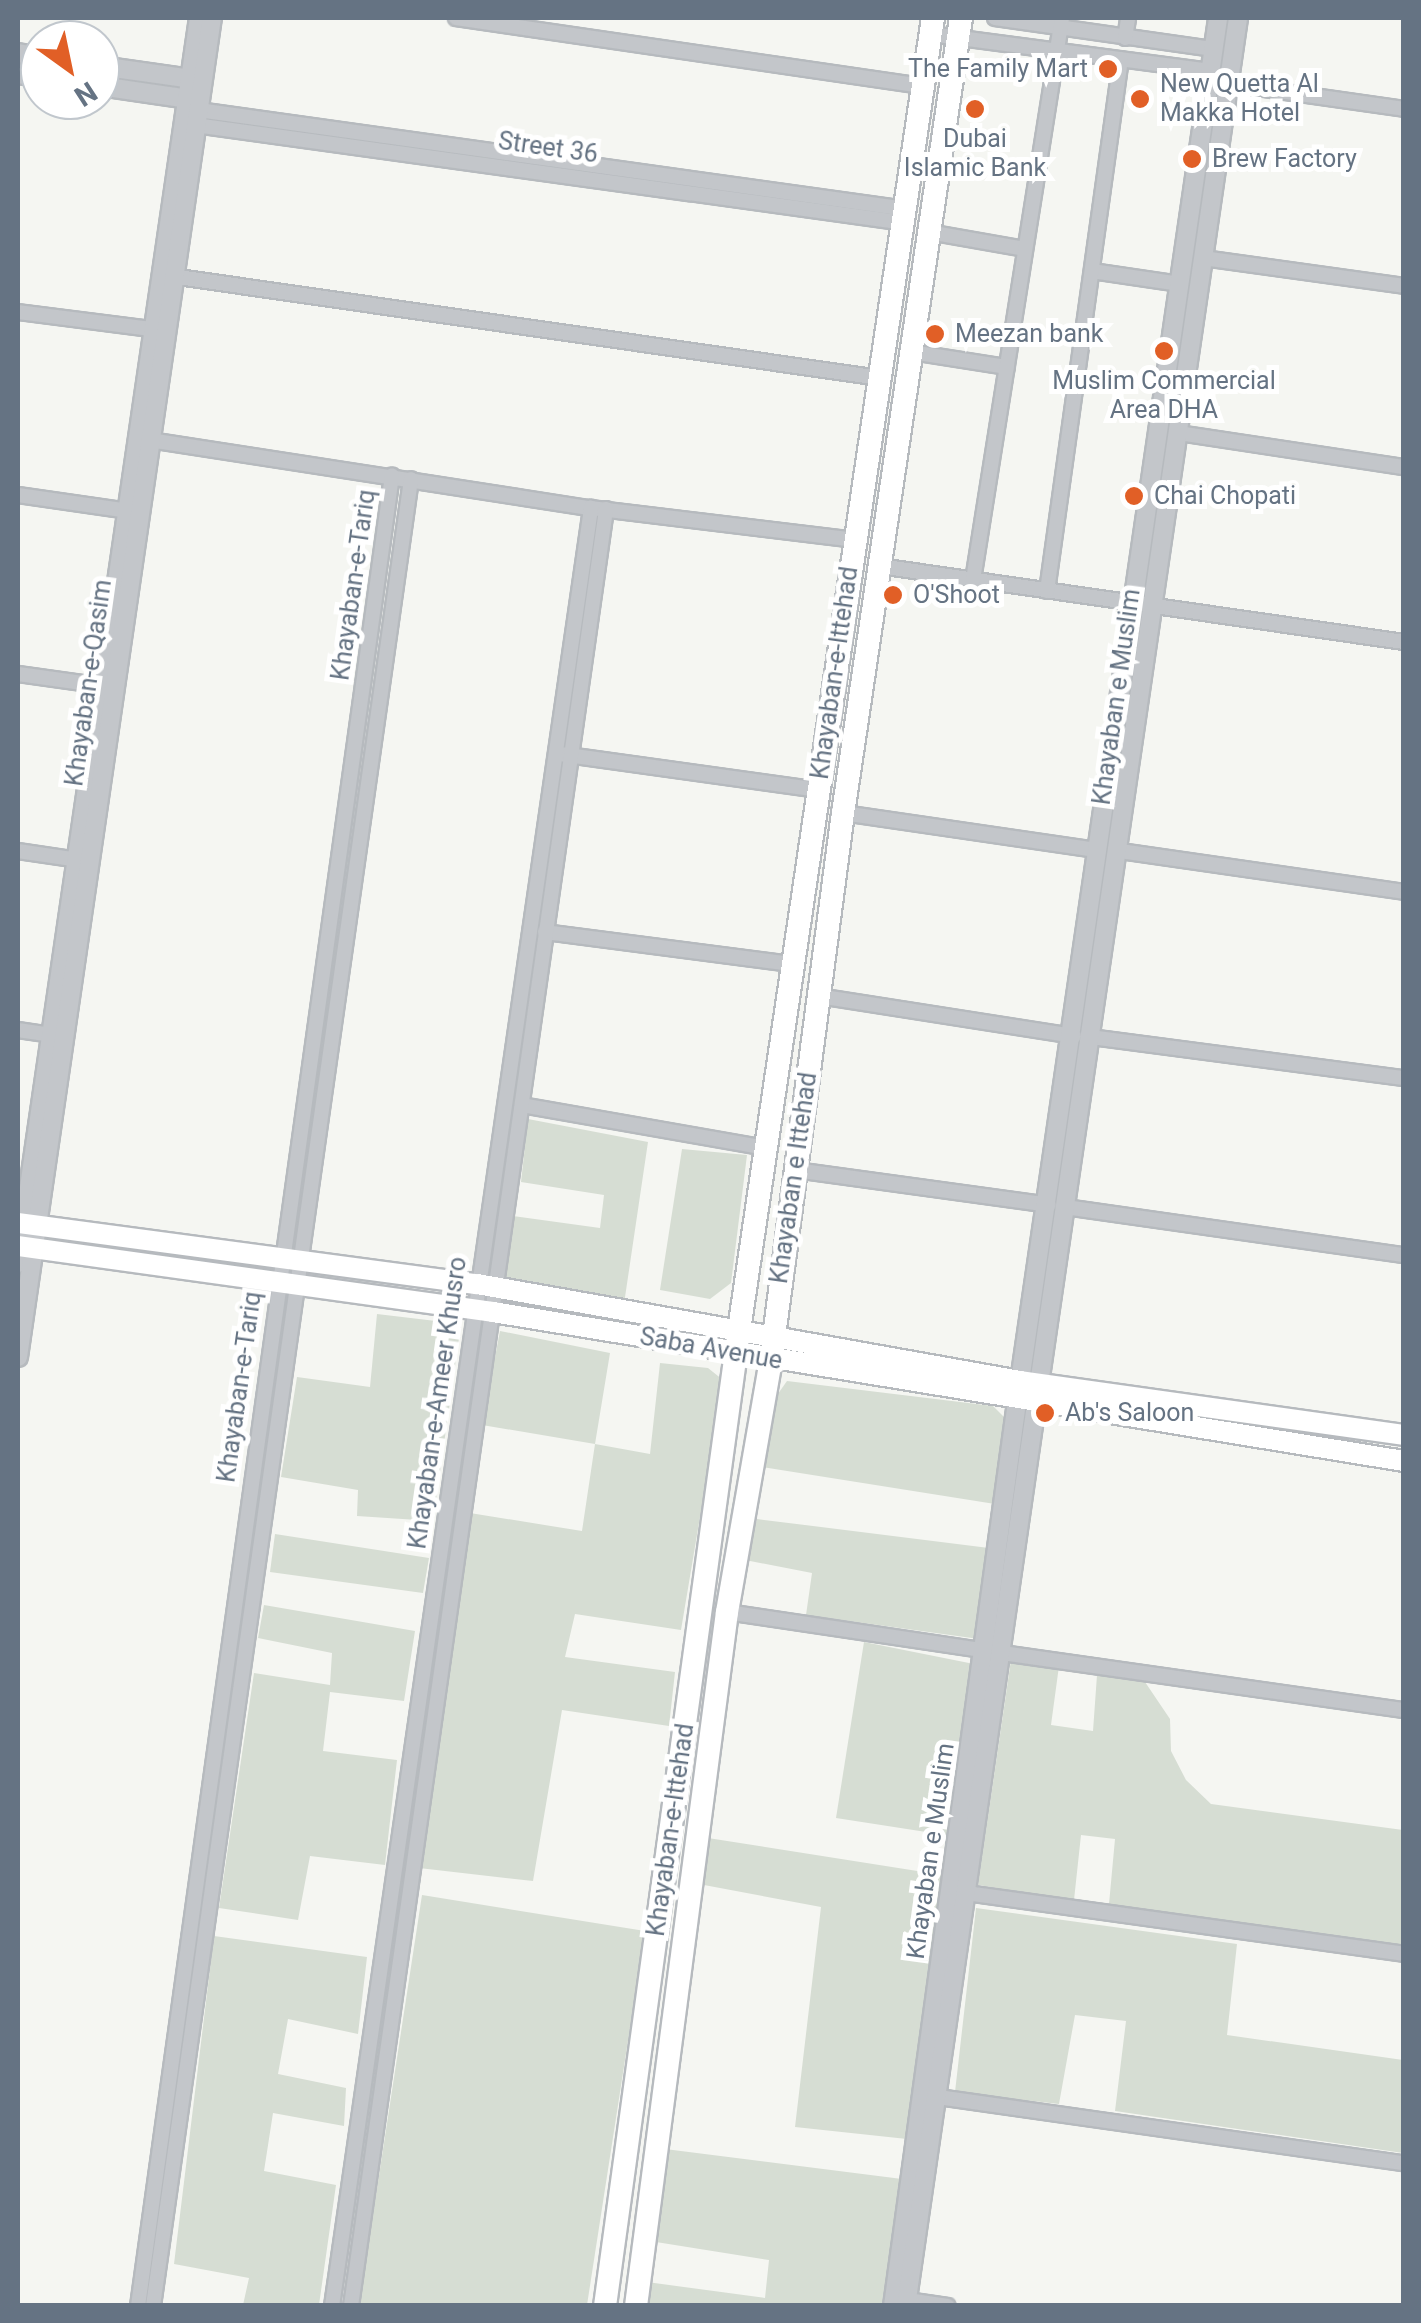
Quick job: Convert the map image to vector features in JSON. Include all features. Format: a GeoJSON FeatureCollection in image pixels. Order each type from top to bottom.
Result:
{"type":"FeatureCollection","features":[{"type":"Feature","properties":{"kind":"main road","name":"Khayaban-e-Ittehad"},"geometry":{"type":"LineString","coordinates":[[739,1330],[931,26]]}},
{"type":"Feature","properties":{"kind":"main road","name":"Khayaban-e-Ittehad"},"geometry":{"type":"LineString","coordinates":[[818,996],[959,28]]}},
{"type":"Feature","properties":{"kind":"main road","name":"Khayaban e Ittehad"},"geometry":{"type":"LineString","coordinates":[[771,1359],[818,996]]}},
{"type":"Feature","properties":{"kind":"main road","name":"Saba Avenue"},"geometry":{"type":"LineString","coordinates":[[25,1224],[483,1311],[736,1354],[1028,1393],[1404,1434]]}},
{"type":"Feature","properties":{"kind":"main road","name":"Saba Avenue"},"geometry":{"type":"LineString","coordinates":[[22,1251],[486,1286],[774,1334],[1028,1393],[1404,1461]]}},
{"type":"Feature","properties":{"kind":"main road"},"geometry":{"type":"LineString","coordinates":[[736,1354],[739,1330]]}},
{"type":"Feature","properties":{"kind":"main road","name":"Khayaban-e-Ittehad"},"geometry":{"type":"LineString","coordinates":[[604,2306],[736,1354]]}},
{"type":"Feature","properties":{"kind":"main road","name":"Khayaban-e-Ittehad"},"geometry":{"type":"LineString","coordinates":[[636,2306],[727,1612],[771,1359]]}},
{"type":"Feature","properties":{"kind":"street","name":"Khayaban-e-Qasim"},"geometry":{"type":"LineString","coordinates":[[18,1356],[25,1224],[58,1036],[166,275],[193,111],[199,18]]}},
{"type":"Feature","properties":{"kind":"street","name":"Khayaban-e-Qasim"},"geometry":{"type":"LineString","coordinates":[[196,80],[212,18]]}},
{"type":"Feature","properties":{"kind":"street"},"geometry":{"type":"LineString","coordinates":[[456,18],[922,86]]}},
{"type":"Feature","properties":{"kind":"street"},"geometry":{"type":"LineString","coordinates":[[994,18],[1061,22],[1125,38],[1214,50]]}},
{"type":"Feature","properties":{"kind":"street"},"geometry":{"type":"LineString","coordinates":[[1125,38],[1128,18]]}},
{"type":"Feature","properties":{"kind":"street","name":"Khayaban e Muslim"},"geometry":{"type":"LineString","coordinates":[[902,2304],[1028,1393],[1082,1036],[1085,942],[1096,850],[1115,736],[1146,605],[1178,432],[1203,258],[1218,18]]}},
{"type":"Feature","properties":{"kind":"street","name":"Khayaban e Muslim"},"geometry":{"type":"LineString","coordinates":[[1082,1036],[1106,945],[1136,739],[1168,360],[1180,284],[1229,84],[1238,18]]}},
{"type":"Feature","properties":{"kind":"street"},"geometry":{"type":"LineString","coordinates":[[973,580],[1061,22]]}},
{"type":"Feature","properties":{"kind":"street"},"geometry":{"type":"LineString","coordinates":[[931,26],[959,28],[1057,50],[1212,71]]}},
{"type":"Feature","properties":{"kind":"street"},"geometry":{"type":"LineString","coordinates":[[1047,591],[1121,60]]}},
{"type":"Feature","properties":{"kind":"street"},"geometry":{"type":"LineString","coordinates":[[120,69],[196,80]]}},
{"type":"Feature","properties":{"kind":"street"},"geometry":{"type":"LineString","coordinates":[[1229,84],[1404,110]]}},
{"type":"Feature","properties":{"kind":"street","name":"Street 36"},"geometry":{"type":"LineString","coordinates":[[120,91],[193,111],[906,216]]}},
{"type":"Feature","properties":{"kind":"street"},"geometry":{"type":"LineString","coordinates":[[929,232],[1026,250]]}},
{"type":"Feature","properties":{"kind":"street"},"geometry":{"type":"LineString","coordinates":[[1203,258],[1404,286]]}},
{"type":"Feature","properties":{"kind":"street"},"geometry":{"type":"LineString","coordinates":[[1092,271],[1180,284]]}},
{"type":"Feature","properties":{"kind":"street","name":"Khayaban-e-Qasim"},"geometry":{"type":"LineString","coordinates":[[143,439],[150,329],[166,275]]}},
{"type":"Feature","properties":{"kind":"street"},"geometry":{"type":"LineString","coordinates":[[166,275],[880,378]]}},
{"type":"Feature","properties":{"kind":"street"},"geometry":{"type":"LineString","coordinates":[[18,312],[150,329]]}},
{"type":"Feature","properties":{"kind":"street"},"geometry":{"type":"LineString","coordinates":[[911,352],[1007,366]]}},
{"type":"Feature","properties":{"kind":"street"},"geometry":{"type":"LineString","coordinates":[[1168,360],[1188,363]]}},
{"type":"Feature","properties":{"kind":"street"},"geometry":{"type":"LineString","coordinates":[[1178,432],[1404,467]]}},
{"type":"Feature","properties":{"kind":"street"},"geometry":{"type":"LineString","coordinates":[[143,439],[598,508],[855,540]]}},
{"type":"Feature","properties":{"kind":"street","name":"Khayaban-e-Tariq"},"geometry":{"type":"LineString","coordinates":[[153,2306],[218,1860],[288,1272],[392,476]]}},
{"type":"Feature","properties":{"kind":"street","name":"Khayaban-e-Tariq"},"geometry":{"type":"LineString","coordinates":[[138,2306],[199,1856],[411,479]]}},
{"type":"Feature","properties":{"kind":"street"},"geometry":{"type":"LineString","coordinates":[[18,495],[133,511]]}},
{"type":"Feature","properties":{"kind":"street","name":"Khayaban-e-Ameer Khusro"},"geometry":{"type":"LineString","coordinates":[[486,1286],[522,1105],[559,830],[562,754],[598,508]]}},
{"type":"Feature","properties":{"kind":"street"},"geometry":{"type":"LineString","coordinates":[[879,566],[1404,642]]}},
{"type":"Feature","properties":{"kind":"street"},"geometry":{"type":"LineString","coordinates":[[18,674],[107,687]]}},
{"type":"Feature","properties":{"kind":"street"},"geometry":{"type":"LineString","coordinates":[[1115,736],[1136,739]]}},
{"type":"Feature","properties":{"kind":"street"},"geometry":{"type":"LineString","coordinates":[[562,754],[818,790]]}},
{"type":"Feature","properties":{"kind":"street","name":"Khayaban-e-Ameer Khusro"},"geometry":{"type":"LineString","coordinates":[[350,2306],[415,1790],[483,1311],[542,828],[562,754]]}},
{"type":"Feature","properties":{"kind":"street"},"geometry":{"type":"LineString","coordinates":[[842,813],[1096,850]]}},
{"type":"Feature","properties":{"kind":"street"},"geometry":{"type":"LineString","coordinates":[[542,828],[559,830]]}},
{"type":"Feature","properties":{"kind":"street"},"geometry":{"type":"LineString","coordinates":[[1120,851],[1404,892]]}},
{"type":"Feature","properties":{"kind":"street"},"geometry":{"type":"LineString","coordinates":[[18,852],[82,860]]}},
{"type":"Feature","properties":{"kind":"street"},"geometry":{"type":"LineString","coordinates":[[545,932],[792,964]]}},
{"type":"Feature","properties":{"kind":"street"},"geometry":{"type":"LineString","coordinates":[[1085,942],[1106,945]]}},
{"type":"Feature","properties":{"kind":"street"},"geometry":{"type":"LineString","coordinates":[[818,996],[1082,1036],[1404,1078]]}},
{"type":"Feature","properties":{"kind":"street"},"geometry":{"type":"LineString","coordinates":[[18,1030],[58,1036]]}},
{"type":"Feature","properties":{"kind":"street"},"geometry":{"type":"LineString","coordinates":[[522,1105],[767,1148]]}},
{"type":"Feature","properties":{"kind":"street"},"geometry":{"type":"LineString","coordinates":[[795,1170],[1404,1256]]}},
{"type":"Feature","properties":{"kind":"street"},"geometry":{"type":"LineString","coordinates":[[727,1612],[1404,1710]]}},
{"type":"Feature","properties":{"kind":"street","name":"Khayaban e Muslim"},"geometry":{"type":"LineString","coordinates":[[920,2168],[938,2097],[942,2013],[966,1893],[974,1786]]}},
{"type":"Feature","properties":{"kind":"street","name":"Khayaban-e-Ameer Khusro"},"geometry":{"type":"LineString","coordinates":[[332,2306],[411,1820]]}},
{"type":"Feature","properties":{"kind":"street"},"geometry":{"type":"LineString","coordinates":[[199,1856],[206,1868],[218,1860]]}},
{"type":"Feature","properties":{"kind":"street"},"geometry":{"type":"LineString","coordinates":[[195,1887],[204,1880],[214,1890]]}},
{"type":"Feature","properties":{"kind":"street"},"geometry":{"type":"LineString","coordinates":[[966,1893],[1404,1954]]}},
{"type":"Feature","properties":{"kind":"street"},"geometry":{"type":"LineString","coordinates":[[938,2097],[1404,2163]]}},
{"type":"Feature","properties":{"kind":"street"},"geometry":{"type":"LineString","coordinates":[[902,2304],[948,2306]]}},
{"type":"Feature","properties":{"kind":"shaded area"},"geometry":{"type":"Polygon","coordinates":[[[528,1119],[648,1142],[624,1304],[503,1283],[513,1216],[600,1228],[604,1195],[521,1182],[528,1119]]]}},
{"type":"Feature","properties":{"kind":"shaded area"},"geometry":{"type":"Polygon","coordinates":[[[682,1149],[747,1155],[731,1283],[710,1299],[660,1290],[682,1149]]]}},
{"type":"Feature","properties":{"kind":"shaded area"},"geometry":{"type":"Polygon","coordinates":[[[377,1314],[461,1324],[433,1521],[357,1516],[358,1490],[281,1477],[297,1377],[370,1387],[377,1314]]]}},
{"type":"Feature","properties":{"kind":"shaded area"},"geometry":{"type":"Polygon","coordinates":[[[500,1331],[610,1353],[595,1444],[482,1425],[500,1331]]]}},
{"type":"Feature","properties":{"kind":"shaded area"},"geometry":{"type":"Polygon","coordinates":[[[660,1363],[708,1368],[723,1380],[681,1630],[575,1614],[565,1657],[675,1672],[669,1726],[562,1710],[533,1881],[419,1868],[470,1513],[582,1531],[595,1444],[650,1454],[660,1363]]]}},
{"type":"Feature","properties":{"kind":"shaded area"},"geometry":{"type":"Polygon","coordinates":[[[787,1381],[993,1406],[1008,1421],[995,1504],[762,1467],[775,1398],[787,1381]]]}},
{"type":"Feature","properties":{"kind":"shaded area"},"geometry":{"type":"Polygon","coordinates":[[[757,1519],[989,1548],[979,1639],[806,1615],[812,1573],[745,1560],[757,1519]]]}},
{"type":"Feature","properties":{"kind":"shaded area"},"geometry":{"type":"Polygon","coordinates":[[[275,1534],[429,1558],[423,1593],[270,1572],[275,1534]]]}},
{"type":"Feature","properties":{"kind":"shaded area"},"geometry":{"type":"Polygon","coordinates":[[[264,1605],[415,1631],[404,1701],[330,1692],[323,1751],[397,1760],[385,1865],[310,1856],[298,1920],[219,1908],[254,1673],[330,1685],[332,1653],[258,1638],[264,1605]]]}},
{"type":"Feature","properties":{"kind":"shaded area"},"geometry":{"type":"Polygon","coordinates":[[[864,1642],[974,1664],[952,1836],[836,1818],[864,1642]]]}},
{"type":"Feature","properties":{"kind":"shaded area"},"geometry":{"type":"Polygon","coordinates":[[[1011,1660],[1059,1666],[1051,1725],[1093,1731],[1097,1675],[1143,1679],[1170,1719],[1171,1751],[1186,1780],[1211,1804],[1403,1830],[1403,1948],[1109,1904],[1115,1839],[1081,1835],[1074,1900],[978,1885],[1011,1660]]]}},
{"type":"Feature","properties":{"kind":"shaded area"},"geometry":{"type":"Polygon","coordinates":[[[708,1838],[949,1876],[907,2139],[795,2127],[821,1907],[704,1885],[708,1838]]]}},
{"type":"Feature","properties":{"kind":"shaded area"},"geometry":{"type":"Polygon","coordinates":[[[422,1895],[645,1931],[587,2305],[359,2306],[422,1895]]]}},
{"type":"Feature","properties":{"kind":"shaded area"},"geometry":{"type":"Polygon","coordinates":[[[976,1908],[1237,1944],[1227,2035],[1403,2060],[1403,2153],[1115,2111],[1126,2021],[1075,2015],[1059,2104],[955,2092],[976,1908]]]}},
{"type":"Feature","properties":{"kind":"shaded area"},"geometry":{"type":"Polygon","coordinates":[[[214,1936],[367,1957],[358,2034],[288,2019],[278,2074],[346,2088],[344,2126],[273,2113],[264,2171],[336,2185],[319,2305],[243,2305],[249,2278],[174,2264],[214,1936]]]}},
{"type":"Feature","properties":{"kind":"shaded area"},"geometry":{"type":"Polygon","coordinates":[[[665,2149],[902,2179],[883,2305],[644,2306],[647,2282],[765,2298],[769,2260],[656,2242],[665,2149]]]}},
{"type":"Feature","properties":{"kind":"place","name":"The Family Mart"},"geometry":{"type":"Point","coordinates":[1108,69]}},
{"type":"Feature","properties":{"kind":"place","name":"New Quetta Al Makka Hotel"},"geometry":{"type":"Point","coordinates":[1140,99]}},
{"type":"Feature","properties":{"kind":"place","name":"Dubai Islamic Bank"},"geometry":{"type":"Point","coordinates":[975,109]}},
{"type":"Feature","properties":{"kind":"place","name":"Brew Factory"},"geometry":{"type":"Point","coordinates":[1192,159]}},
{"type":"Feature","properties":{"kind":"place","name":"Meezan bank"},"geometry":{"type":"Point","coordinates":[935,334]}},
{"type":"Feature","properties":{"kind":"place","name":"Muslim Commercial Area DHA"},"geometry":{"type":"Point","coordinates":[1164,351]}},
{"type":"Feature","properties":{"kind":"place","name":"Chai Chopati"},"geometry":{"type":"Point","coordinates":[1134,496]}},
{"type":"Feature","properties":{"kind":"place","name":"O'Shoot"},"geometry":{"type":"Point","coordinates":[893,595]}},
{"type":"Feature","properties":{"kind":"place","name":"Ab's Saloon"},"geometry":{"type":"Point","coordinates":[1045,1413]}}]}
